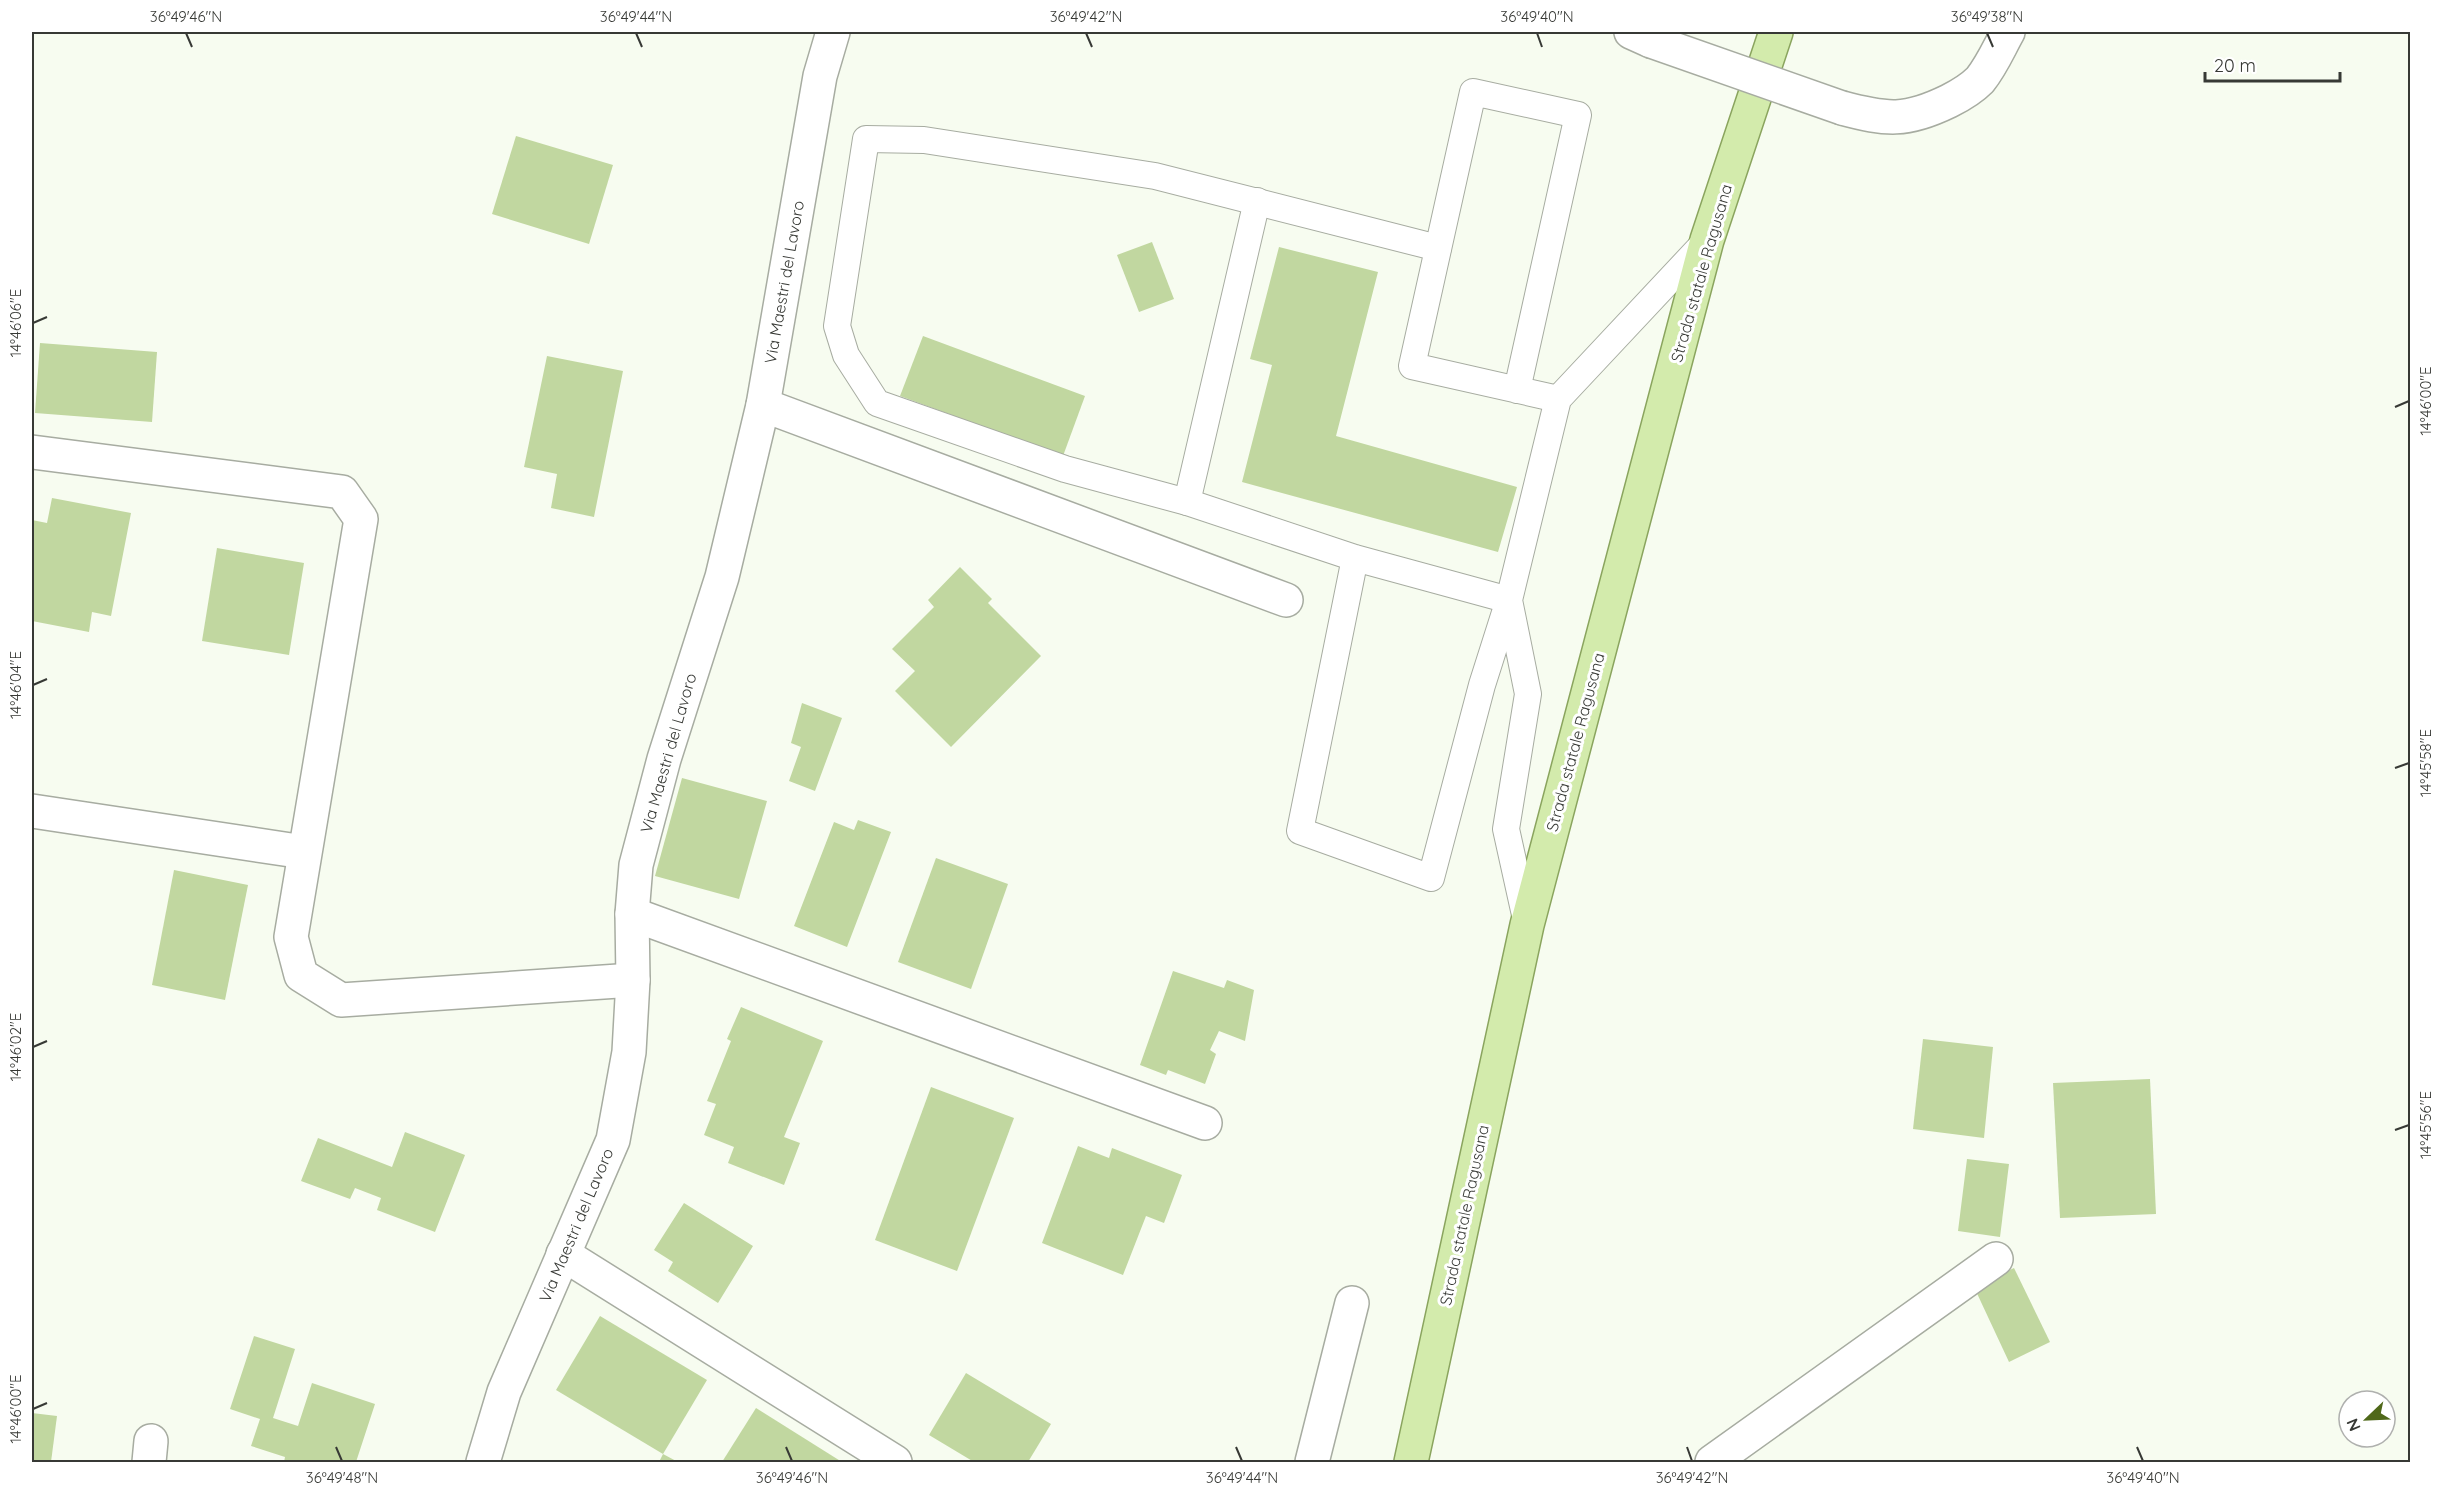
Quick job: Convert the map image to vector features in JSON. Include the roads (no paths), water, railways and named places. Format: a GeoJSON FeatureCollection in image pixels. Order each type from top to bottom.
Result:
{"type":"FeatureCollection","features":[{"type":"Feature","properties":{"kind":"main road","name":"Strada statale Ragusana"},"geometry":{"type":"LineString","coordinates":[[1411,1462],[1527,925],[1707,240],[1776,32]]}},
{"type":"Feature","properties":{"kind":"street","name":"Via Maestri del Lavoro"},"geometry":{"type":"LineString","coordinates":[[483,1462],[504,1392],[613,1140],[629,1052],[633,980],[632,914],[636,865],[658,780],[722,577],[763,405],[820,76],[832,32]]}},
{"type":"Feature","properties":{"kind":"street"},"geometry":{"type":"LineString","coordinates":[[1641,36],[1842,108],[1874,117],[1905,118],[1929,111],[1955,98],[1978,81],[1994,59],[2008,32]]}},
{"type":"Feature","properties":{"kind":"street"},"geometry":{"type":"LineString","coordinates":[[763,405],[1286,600]]}},
{"type":"Feature","properties":{"kind":"street"},"geometry":{"type":"LineString","coordinates":[[32,452],[342,492],[361,519],[291,937],[301,975],[341,1000],[633,980]]}},
{"type":"Feature","properties":{"kind":"street"},"geometry":{"type":"LineString","coordinates":[[32,811],[304,852]]}},
{"type":"Feature","properties":{"kind":"street"},"geometry":{"type":"LineString","coordinates":[[632,914],[1205,1123]]}},
{"type":"Feature","properties":{"kind":"street"},"geometry":{"type":"LineString","coordinates":[[563,1254],[895,1462]]}},
{"type":"Feature","properties":{"kind":"street"},"geometry":{"type":"LineString","coordinates":[[1712,1462],[1996,1259]]}},
{"type":"Feature","properties":{"kind":"street"},"geometry":{"type":"LineString","coordinates":[[1311,1462],[1352,1303]]}},
{"type":"Feature","properties":{"kind":"lane"},"geometry":{"type":"LineString","coordinates":[[1517,390],[1578,115],[1473,92],[1412,366],[1517,390],[1558,399]]}},
{"type":"Feature","properties":{"kind":"lane"},"geometry":{"type":"LineString","coordinates":[[1438,248],[1155,176],[924,140],[866,139],[837,326],[846,355],[876,403],[1065,469],[1186,502],[1355,558],[1509,600]]}},
{"type":"Feature","properties":{"kind":"lane"},"geometry":{"type":"LineString","coordinates":[[1186,502],[1257,201]]}},
{"type":"Feature","properties":{"kind":"lane"},"geometry":{"type":"LineString","coordinates":[[1355,558],[1300,831],[1431,878],[1482,685],[1509,600],[1558,399],[1707,240]]}},
{"type":"Feature","properties":{"kind":"lane"},"geometry":{"type":"LineString","coordinates":[[1509,600],[1528,694],[1506,830],[1527,925]]}}]}
